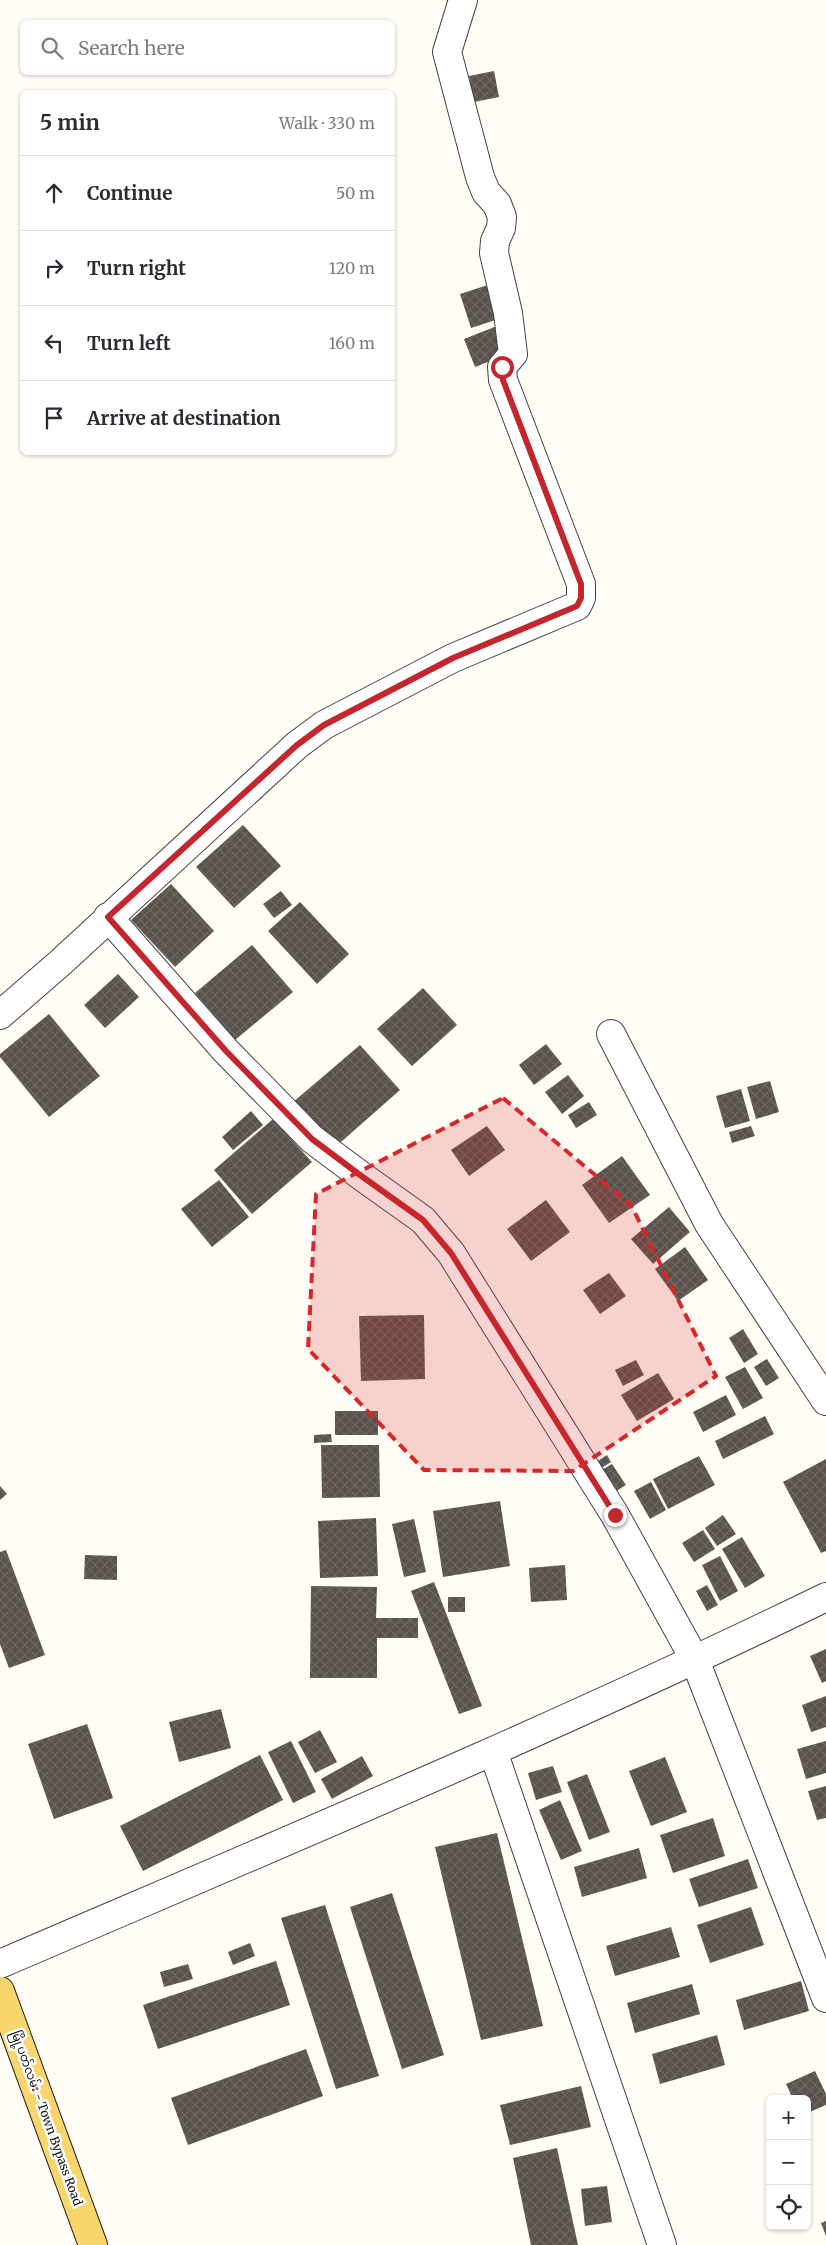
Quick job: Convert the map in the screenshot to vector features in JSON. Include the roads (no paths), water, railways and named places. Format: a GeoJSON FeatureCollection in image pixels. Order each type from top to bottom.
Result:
{"type":"FeatureCollection","features":[{"type":"Feature","properties":{"kind":"main road","name":"မြို့ပတ်လမ်း - Town Bypass Road"},"geometry":{"type":"LineString","coordinates":[[0,1990],[93,2245]]}},
{"type":"Feature","properties":{"kind":"street"},"geometry":{"type":"LineString","coordinates":[[0,1015],[60,963],[297,745],[324,725],[453,658],[577,606],[581,598],[581,584],[503,380],[502,367],[513,354],[508,313],[494,253],[502,217],[497,204],[486,192],[480,177],[447,52],[463,0]]}},
{"type":"Feature","properties":{"kind":"street"},"geometry":{"type":"LineString","coordinates":[[108,917],[226,1051],[312,1139],[423,1220],[451,1253],[615,1515],[695,1660],[826,1998]]}},
{"type":"Feature","properties":{"kind":"street"},"geometry":{"type":"LineString","coordinates":[[611,1034],[709,1224],[826,1401]]}},
{"type":"Feature","properties":{"kind":"street"},"geometry":{"type":"LineString","coordinates":[[0,1964],[493,1751],[695,1660],[826,1597]]}},
{"type":"Feature","properties":{"kind":"street"},"geometry":{"type":"LineString","coordinates":[[493,1751],[662,2245]]}}]}
